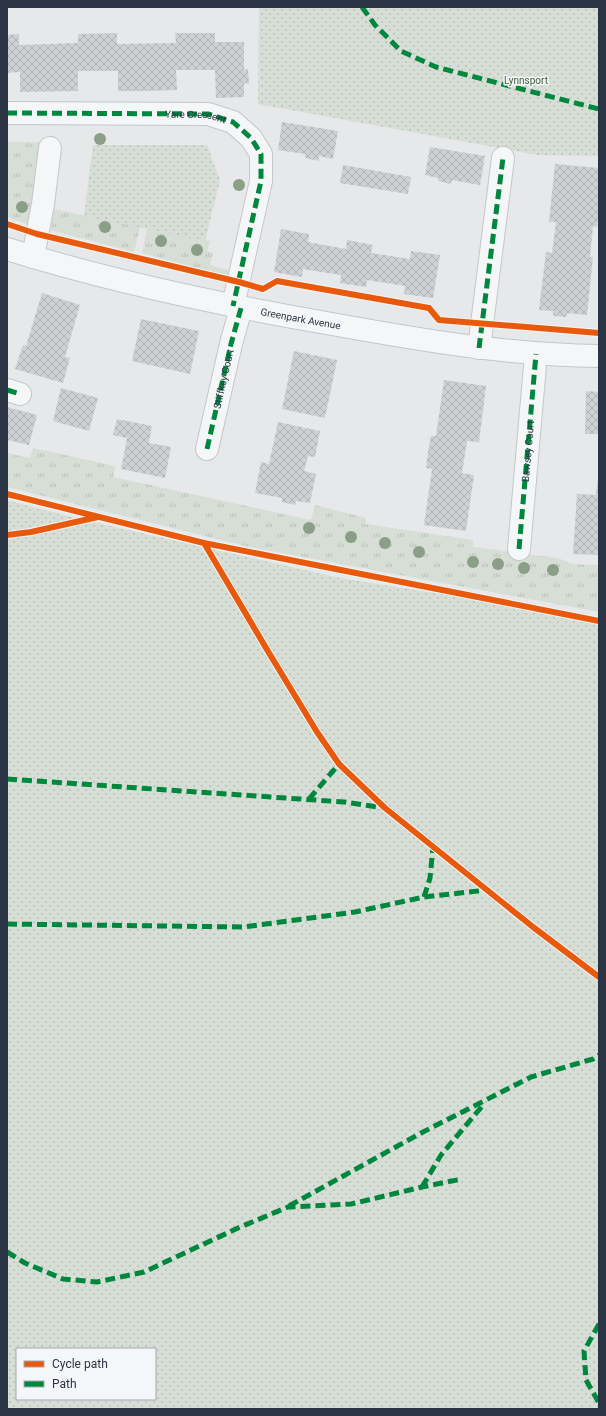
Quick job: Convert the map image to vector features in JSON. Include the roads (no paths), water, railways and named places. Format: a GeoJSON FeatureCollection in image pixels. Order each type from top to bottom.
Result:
{"type":"FeatureCollection","features":[{"type":"Feature","properties":{"kind":"street","name":"Yare Crescent"},"geometry":{"type":"LineString","coordinates":[[7,113],[208,114],[233,122],[251,138],[261,154],[261,181],[237,307]]}},
{"type":"Feature","properties":{"kind":"street"},"geometry":{"type":"LineString","coordinates":[[33,257],[43,204],[50,148]]}},
{"type":"Feature","properties":{"kind":"street"},"geometry":{"type":"LineString","coordinates":[[479,348],[503,158]]}},
{"type":"Feature","properties":{"kind":"street","name":"Greenpark Avenue"},"geometry":{"type":"LineString","coordinates":[[7,249],[141,286],[237,307],[406,337],[479,348],[536,354],[599,356]]}},
{"type":"Feature","properties":{"kind":"street","name":"Stiffkey Court"},"geometry":{"type":"LineString","coordinates":[[207,449],[231,344],[237,307]]}},
{"type":"Feature","properties":{"kind":"street","name":"Bawsey Court"},"geometry":{"type":"LineString","coordinates":[[519,549],[536,354]]}},
{"type":"Feature","properties":{"kind":"park label","name":"Lynnsport"},"geometry":{"type":"Point","coordinates":[526,80]}}]}
